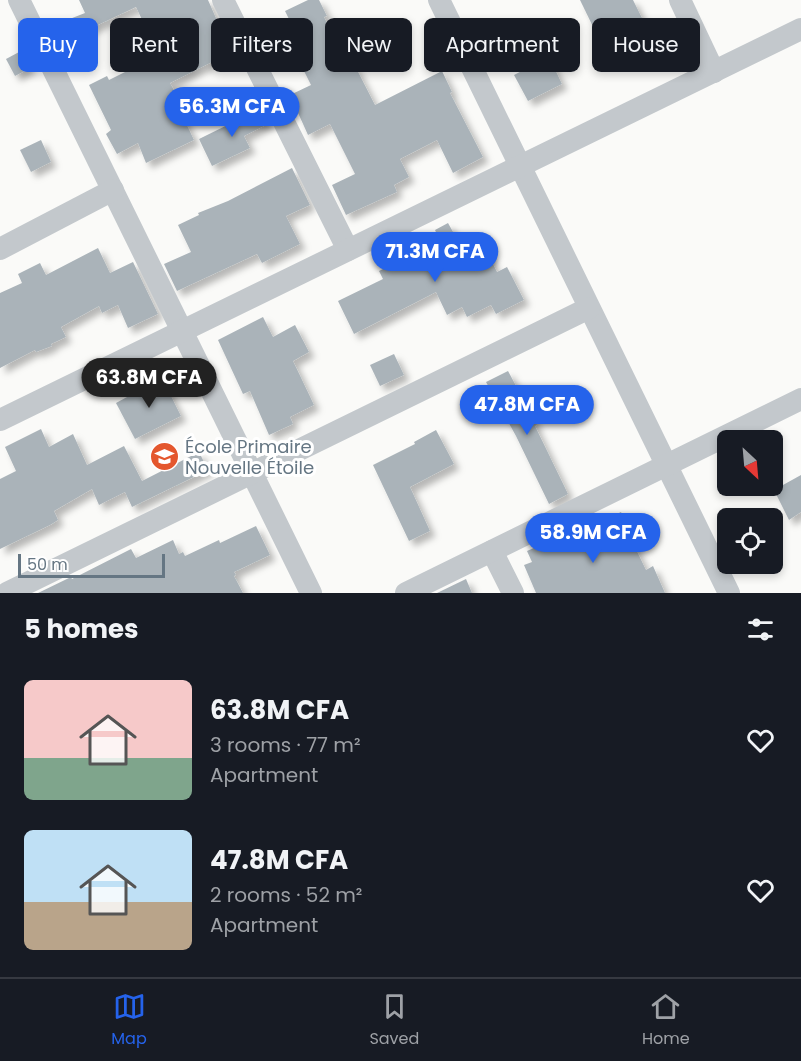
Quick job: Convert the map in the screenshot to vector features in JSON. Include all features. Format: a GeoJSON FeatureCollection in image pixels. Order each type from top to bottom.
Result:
{"type":"FeatureCollection","features":[{"type":"Feature","properties":{"kind":"street"},"geometry":{"type":"LineString","coordinates":[[19,0],[311,593]]}},
{"type":"Feature","properties":{"kind":"street"},"geometry":{"type":"LineString","coordinates":[[223,0],[348,250]]}},
{"type":"Feature","properties":{"kind":"street"},"geometry":{"type":"LineString","coordinates":[[439,0],[729,593]]}},
{"type":"Feature","properties":{"kind":"street"},"geometry":{"type":"LineString","coordinates":[[680,0],[714,72]]}},
{"type":"Feature","properties":{"kind":"street"},"geometry":{"type":"LineString","coordinates":[[0,420],[801,29]]}},
{"type":"Feature","properties":{"kind":"street"},"geometry":{"type":"LineString","coordinates":[[0,249],[113,190]]}},
{"type":"Feature","properties":{"kind":"street"},"geometry":{"type":"LineString","coordinates":[[7,593],[589,308]]}},
{"type":"Feature","properties":{"kind":"street"},"geometry":{"type":"LineString","coordinates":[[406,593],[801,399]]}},
{"type":"Feature","properties":{"kind":"street"},"geometry":{"type":"LineString","coordinates":[[492,551],[513,593]]}},
{"type":"Feature","properties":{"kind":"building"},"geometry":{"type":"Polygon","coordinates":[[[79,0],[208,0],[216,18],[211,18],[211,62],[199,68],[199,18],[141,18],[136,7],[98,25],[98,18],[72,18],[85,13],[79,0]]]}},
{"type":"Feature","properties":{"kind":"building"},"geometry":{"type":"Polygon","coordinates":[[[308,0],[319,0],[327,16],[324,17],[325,72],[358,72],[375,105],[442,72],[452,92],[450,93],[483,157],[453,173],[437,140],[400,159],[409,177],[394,185],[397,192],[346,215],[332,185],[355,174],[330,124],[308,135],[290,95],[311,85],[304,72],[313,72],[313,18],[288,18],[285,11],[308,0]]]}},
{"type":"Feature","properties":{"kind":"building"},"geometry":{"type":"Polygon","coordinates":[[[580,0],[633,0],[642,18],[592,18],[592,25],[580,0]]]}},
{"type":"Feature","properties":{"kind":"building"},"geometry":{"type":"Polygon","coordinates":[[[18,53],[18,72],[22,72],[15,76],[6,59],[18,53]]]}},
{"type":"Feature","properties":{"kind":"building"},"geometry":{"type":"Polygon","coordinates":[[[125,72],[192,72],[170,83],[176,94],[173,96],[194,140],[146,163],[138,143],[117,154],[106,134],[111,130],[89,85],[107,76],[109,80],[125,72]]]}},
{"type":"Feature","properties":{"kind":"building"},"geometry":{"type":"Polygon","coordinates":[[[520,72],[556,72],[562,84],[528,101],[514,75],[520,72]]]}},
{"type":"Feature","properties":{"kind":"building"},"geometry":{"type":"Polygon","coordinates":[[[260,109],[268,124],[244,136],[250,148],[212,166],[199,139],[260,109]]]}},
{"type":"Feature","properties":{"kind":"building"},"geometry":{"type":"Polygon","coordinates":[[[41,140],[51,162],[31,172],[20,150],[41,140]]]}},
{"type":"Feature","properties":{"kind":"building"},"geometry":{"type":"Polygon","coordinates":[[[292,168],[310,205],[286,216],[300,244],[262,263],[257,254],[177,291],[164,264],[191,252],[178,225],[292,168]]]}},
{"type":"Feature","properties":{"kind":"building"},"geometry":{"type":"Polygon","coordinates":[[[448,223],[462,248],[480,238],[497,272],[507,267],[524,300],[496,314],[491,305],[467,317],[462,307],[447,315],[436,292],[354,334],[338,301],[383,279],[379,271],[440,241],[435,230],[448,223]]]}},
{"type":"Feature","properties":{"kind":"building"},"geometry":{"type":"Polygon","coordinates":[[[98,248],[110,273],[133,262],[158,314],[128,328],[118,305],[102,313],[99,306],[61,327],[66,337],[51,344],[52,346],[36,352],[35,350],[0,368],[0,293],[22,283],[18,274],[40,263],[46,275],[98,248]]]}},
{"type":"Feature","properties":{"kind":"building"},"geometry":{"type":"Polygon","coordinates":[[[263,317],[273,337],[295,325],[309,352],[293,361],[314,405],[290,417],[293,424],[269,435],[250,391],[243,394],[218,340],[263,317]]]}},
{"type":"Feature","properties":{"kind":"building"},"geometry":{"type":"Polygon","coordinates":[[[394,354],[404,375],[380,386],[370,365],[394,354]]]}},
{"type":"Feature","properties":{"kind":"building"},"geometry":{"type":"Polygon","coordinates":[[[508,371],[537,425],[535,426],[568,494],[549,504],[516,436],[486,382],[508,371]]]}},
{"type":"Feature","properties":{"kind":"building"},"geometry":{"type":"Polygon","coordinates":[[[162,378],[181,416],[135,439],[116,403],[162,378]]]}},
{"type":"Feature","properties":{"kind":"building"},"geometry":{"type":"Polygon","coordinates":[[[41,429],[49,447],[73,434],[87,465],[124,446],[142,481],[199,452],[208,470],[132,507],[125,492],[99,505],[92,489],[54,511],[58,520],[0,549],[0,479],[16,471],[5,447],[41,429]]]}},
{"type":"Feature","properties":{"kind":"building"},"geometry":{"type":"Polygon","coordinates":[[[436,430],[454,464],[410,487],[430,531],[409,541],[373,465],[415,444],[414,442],[436,430]]]}},
{"type":"Feature","properties":{"kind":"building"},"geometry":{"type":"Polygon","coordinates":[[[801,475],[801,512],[789,520],[777,496],[783,496],[783,485],[801,475]]]}},
{"type":"Feature","properties":{"kind":"building"},"geometry":{"type":"Polygon","coordinates":[[[621,512],[646,570],[653,566],[665,593],[536,593],[524,565],[532,562],[527,551],[561,536],[566,546],[592,532],[590,527],[621,512]]]}},
{"type":"Feature","properties":{"kind":"building"},"geometry":{"type":"Polygon","coordinates":[[[256,526],[270,555],[234,572],[243,593],[38,593],[71,577],[72,579],[131,549],[136,558],[173,540],[179,554],[183,552],[185,556],[256,526]]]}},
{"type":"Feature","properties":{"kind":"building"},"geometry":{"type":"Polygon","coordinates":[[[466,579],[472,593],[437,593],[466,579]]]}},
{"type":"Feature","properties":{"kind":"place","name":"École Primaire Nouvelle Étoile"},"geometry":{"type":"Point","coordinates":[164,457]}}]}
